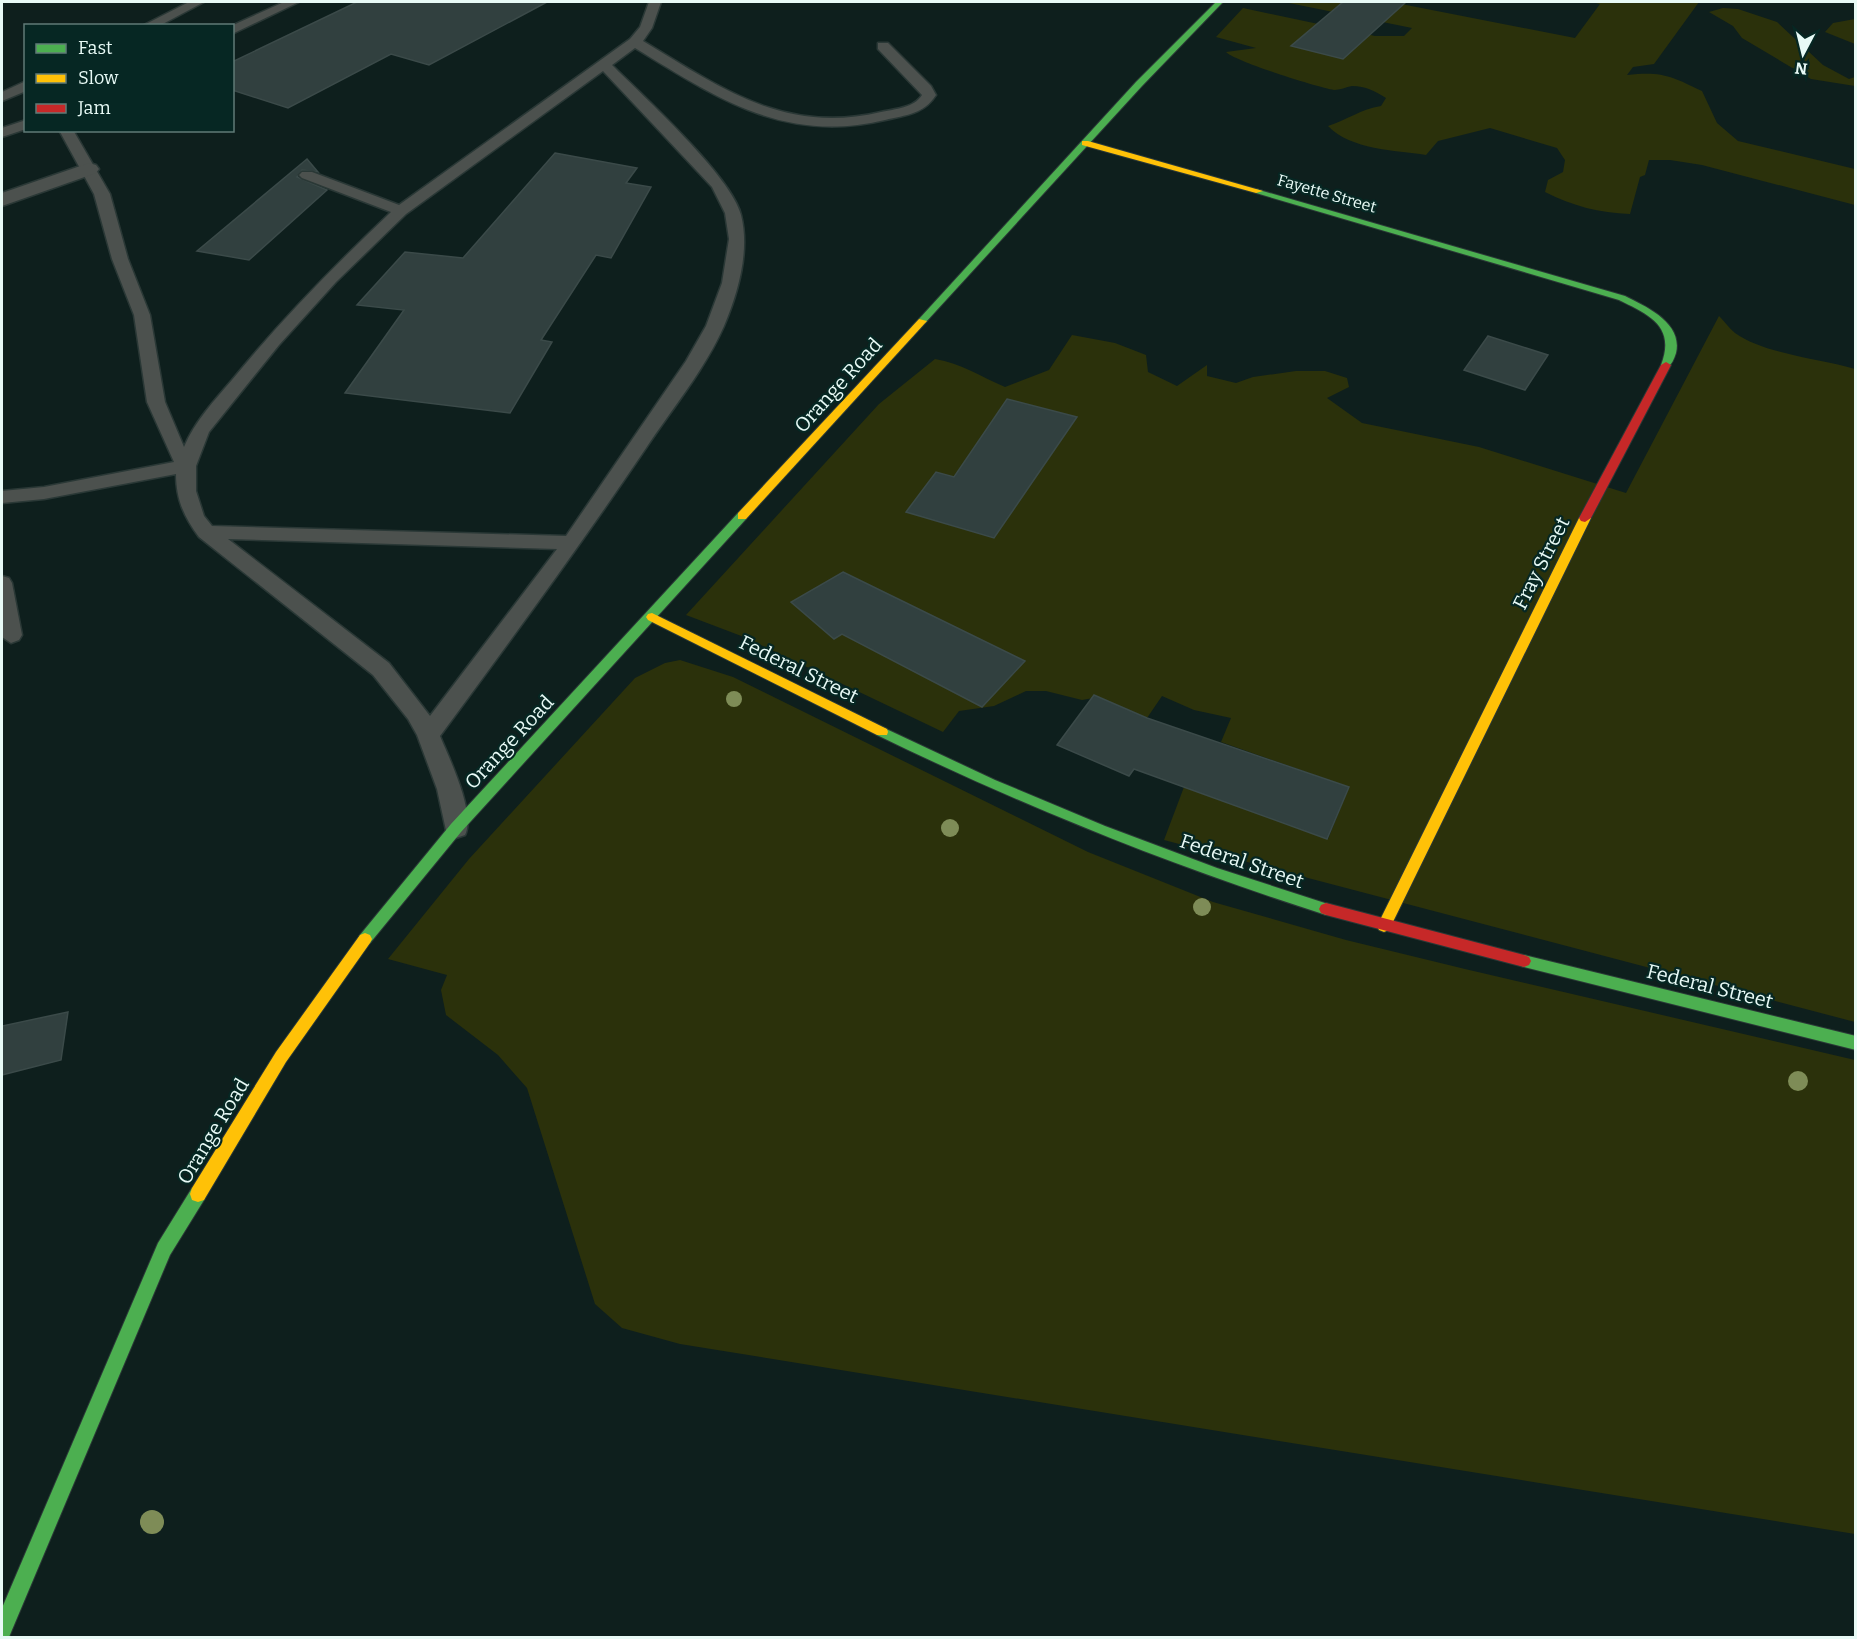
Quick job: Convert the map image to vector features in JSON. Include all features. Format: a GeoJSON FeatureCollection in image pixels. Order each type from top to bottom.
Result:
{"type":"FeatureCollection","features":[{"type":"Feature","properties":{"kind":"street","name":"Orange Road"},"geometry":{"type":"LineString","coordinates":[[2,1630],[164,1249],[281,1057],[376,924],[456,828],[1085,143],[1219,2]]}},
{"type":"Feature","properties":{"kind":"street","name":"Fayette Street"},"geometry":{"type":"LineString","coordinates":[[1085,143],[1366,221],[1560,279]]}},
{"type":"Feature","properties":{"kind":"street"},"geometry":{"type":"LineString","coordinates":[[2,200],[89,169]]}},
{"type":"Feature","properties":{"kind":"street","name":"Fray Street"},"geometry":{"type":"LineString","coordinates":[[1384,926],[1551,584],[1665,367],[1674,354],[1674,339],[1664,324],[1646,309],[1622,298],[1560,279]]}},
{"type":"Feature","properties":{"kind":"street","name":"Federal Street"},"geometry":{"type":"LineString","coordinates":[[652,617],[973,777],[1088,827],[1247,885],[1384,926],[1856,1043]]}},
{"type":"Feature","properties":{"kind":"lane"},"geometry":{"type":"LineString","coordinates":[[152,24],[198,2]]}},
{"type":"Feature","properties":{"kind":"lane"},"geometry":{"type":"LineString","coordinates":[[234,29],[293,2]]}},
{"type":"Feature","properties":{"kind":"lane"},"geometry":{"type":"LineString","coordinates":[[456,828],[449,789],[428,735],[417,714],[381,669],[206,532],[195,518],[186,491],[186,466],[200,431],[273,341],[330,279],[401,211],[548,103],[606,66],[635,42],[646,28],[655,2]]}},
{"type":"Feature","properties":{"kind":"lane"},"geometry":{"type":"LineString","coordinates":[[635,42],[720,93],[761,114],[785,121],[813,124],[864,120],[916,108],[924,103],[929,95],[926,89],[883,46]]}},
{"type":"Feature","properties":{"kind":"lane"},"geometry":{"type":"LineString","coordinates":[[428,735],[572,543],[695,361],[715,326],[730,283],[737,239],[733,213],[719,185],[606,66]]}},
{"type":"Feature","properties":{"kind":"lane"},"geometry":{"type":"LineString","coordinates":[[2,97],[24,86]]}},
{"type":"Feature","properties":{"kind":"lane"},"geometry":{"type":"LineString","coordinates":[[2,133],[24,125]]}},
{"type":"Feature","properties":{"kind":"lane"},"geometry":{"type":"LineString","coordinates":[[67,132],[102,194],[120,259],[142,315],[156,402],[176,450],[186,466]]}},
{"type":"Feature","properties":{"kind":"lane"},"geometry":{"type":"LineString","coordinates":[[307,175],[401,211]]}},
{"type":"Feature","properties":{"kind":"lane"},"geometry":{"type":"LineString","coordinates":[[2,497],[44,493],[186,466]]}},
{"type":"Feature","properties":{"kind":"lane"},"geometry":{"type":"LineString","coordinates":[[206,532],[572,543]]}},
{"type":"Feature","properties":{"kind":"lane"},"geometry":{"type":"LineString","coordinates":[[2,583],[10,635]]}},
{"type":"Feature","properties":{"kind":"green space"},"geometry":{"type":"Polygon","coordinates":[[[1284,2],[1391,2],[1575,38],[1600,4],[1592,2],[1699,2],[1654,64],[1633,67],[1627,75],[1658,74],[1702,91],[1717,123],[1738,141],[1855,169],[1855,205],[1702,165],[1670,160],[1649,160],[1645,175],[1640,177],[1630,214],[1608,212],[1576,205],[1545,192],[1548,180],[1563,172],[1565,160],[1557,148],[1490,128],[1438,141],[1426,155],[1374,148],[1349,140],[1328,126],[1381,106],[1386,98],[1362,87],[1352,86],[1334,90],[1260,67],[1226,52],[1256,48],[1216,37],[1243,8],[1375,36],[1404,36],[1412,28],[1284,2]]]}},
{"type":"Feature","properties":{"kind":"green space"},"geometry":{"type":"Polygon","coordinates":[[[1723,8],[1738,9],[1777,22],[1823,65],[1849,79],[1855,77],[1855,86],[1811,79],[1742,38],[1733,26],[1709,12],[1723,8]]]}},
{"type":"Feature","properties":{"kind":"green space"},"geometry":{"type":"Polygon","coordinates":[[[1855,19],[1855,44],[1825,32],[1833,23],[1855,19]]]}},
{"type":"Feature","properties":{"kind":"green space"},"geometry":{"type":"Polygon","coordinates":[[[1719,316],[1735,333],[1761,346],[1855,369],[1855,1022],[1164,840],[1184,787],[1328,839],[1349,787],[1221,742],[1231,718],[1194,710],[1162,696],[1147,718],[1099,697],[1082,700],[1046,691],[1026,691],[994,706],[959,711],[943,732],[744,637],[686,615],[879,404],[935,359],[962,367],[1005,387],[1049,370],[1072,335],[1115,343],[1146,355],[1148,372],[1177,386],[1207,365],[1207,376],[1236,383],[1253,377],[1296,371],[1325,371],[1347,378],[1349,387],[1327,398],[1362,423],[1479,447],[1626,493],[1719,316]]]}},
{"type":"Feature","properties":{"kind":"green space"},"geometry":{"type":"Polygon","coordinates":[[[680,660],[733,677],[1088,852],[1213,902],[1346,940],[1855,1060],[1855,1534],[680,1344],[622,1328],[595,1304],[527,1088],[498,1055],[446,1015],[441,990],[447,975],[388,959],[469,859],[635,678],[665,663],[680,660]]]}},
{"type":"Feature","properties":{"kind":"building"},"geometry":{"type":"Polygon","coordinates":[[[357,2],[547,2],[429,65],[391,54],[288,108],[234,91],[234,61],[357,2]]]}},
{"type":"Feature","properties":{"kind":"building"},"geometry":{"type":"Polygon","coordinates":[[[1343,2],[1406,2],[1343,59],[1291,46],[1343,2]]]}},
{"type":"Feature","properties":{"kind":"building"},"geometry":{"type":"Polygon","coordinates":[[[555,153],[637,168],[626,183],[651,187],[611,258],[596,255],[541,340],[552,342],[510,413],[345,393],[404,310],[357,305],[405,252],[463,258],[555,153]]]}},
{"type":"Feature","properties":{"kind":"building"},"geometry":{"type":"Polygon","coordinates":[[[307,159],[318,172],[302,170],[297,177],[327,190],[249,260],[197,251],[307,159]]]}},
{"type":"Feature","properties":{"kind":"building"},"geometry":{"type":"Polygon","coordinates":[[[1488,336],[1548,355],[1525,390],[1464,370],[1488,336]]]}},
{"type":"Feature","properties":{"kind":"building"},"geometry":{"type":"Polygon","coordinates":[[[1007,399],[1077,417],[994,538],[906,512],[936,472],[954,477],[1007,399]]]}},
{"type":"Feature","properties":{"kind":"building"},"geometry":{"type":"Polygon","coordinates":[[[843,572],[1025,661],[982,707],[842,634],[834,639],[791,602],[843,572]]]}},
{"type":"Feature","properties":{"kind":"building"},"geometry":{"type":"Polygon","coordinates":[[[1094,695],[1147,718],[1349,787],[1327,839],[1134,769],[1129,776],[1057,745],[1094,695]]]}},
{"type":"Feature","properties":{"kind":"building"},"geometry":{"type":"Polygon","coordinates":[[[68,1012],[61,1060],[2,1075],[2,1026],[68,1012]]]}},
{"type":"Feature","properties":{"kind":"traffic: fast"},"geometry":{"type":"LineString","coordinates":[[922,321],[1139,84],[1219,2]]}},
{"type":"Feature","properties":{"kind":"traffic: fast"},"geometry":{"type":"LineString","coordinates":[[1259,191],[1622,298],[1654,316],[1668,331],[1672,341],[1666,365]]}},
{"type":"Feature","properties":{"kind":"traffic: fast"},"geometry":{"type":"LineString","coordinates":[[365,939],[456,828],[742,516]]}},
{"type":"Feature","properties":{"kind":"traffic: fast"},"geometry":{"type":"LineString","coordinates":[[882,732],[1045,807],[1156,852],[1326,909]]}},
{"type":"Feature","properties":{"kind":"traffic: fast"},"geometry":{"type":"LineString","coordinates":[[1524,961],[1856,1043]]}},
{"type":"Feature","properties":{"kind":"traffic: fast"},"geometry":{"type":"LineString","coordinates":[[2,1630],[164,1249],[198,1194]]}},
{"type":"Feature","properties":{"kind":"traffic: slow"},"geometry":{"type":"LineString","coordinates":[[1085,143],[1259,191]]}},
{"type":"Feature","properties":{"kind":"traffic: slow"},"geometry":{"type":"LineString","coordinates":[[742,516],[922,321]]}},
{"type":"Feature","properties":{"kind":"traffic: slow"},"geometry":{"type":"LineString","coordinates":[[1384,926],[1585,518]]}},
{"type":"Feature","properties":{"kind":"traffic: slow"},"geometry":{"type":"LineString","coordinates":[[652,617],[882,732]]}},
{"type":"Feature","properties":{"kind":"traffic: slow"},"geometry":{"type":"LineString","coordinates":[[198,1194],[281,1057],[365,939]]}},
{"type":"Feature","properties":{"kind":"traffic: jam"},"geometry":{"type":"LineString","coordinates":[[1585,518],[1666,365]]}},
{"type":"Feature","properties":{"kind":"traffic: jam"},"geometry":{"type":"LineString","coordinates":[[1326,909],[1524,961]]}}]}
